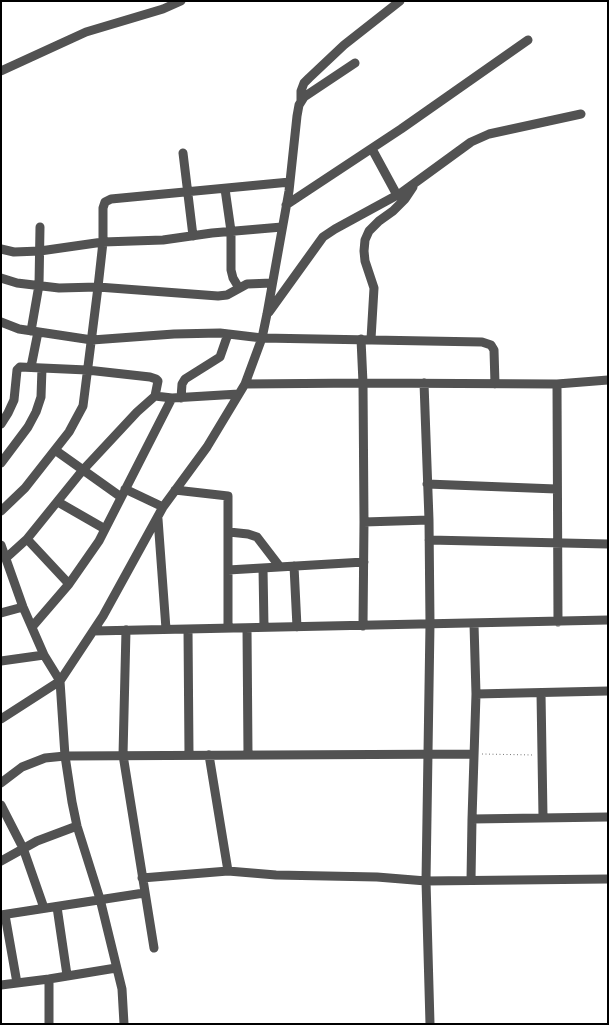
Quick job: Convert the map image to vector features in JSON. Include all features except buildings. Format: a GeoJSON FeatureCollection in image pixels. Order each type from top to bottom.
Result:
{"type":"FeatureCollection","features":[{"type":"Feature","properties":{"kind":"street"},"geometry":{"type":"LineString","coordinates":[[1,71],[86,32],[163,9],[181,1]]}},
{"type":"Feature","properties":{"kind":"street"},"geometry":{"type":"LineString","coordinates":[[302,101],[301,91],[304,83],[344,45],[400,1]]}},
{"type":"Feature","properties":{"kind":"street"},"geometry":{"type":"LineString","coordinates":[[286,205],[372,149],[528,40]]}},
{"type":"Feature","properties":{"kind":"street"},"geometry":{"type":"LineString","coordinates":[[1,719],[60,681],[93,631],[163,507],[207,447],[239,394],[262,338],[290,182],[297,116],[302,101],[304,97],[355,64]]}},
{"type":"Feature","properties":{"kind":"street"},"geometry":{"type":"LineString","coordinates":[[267,314],[323,237],[397,196],[471,142],[489,134],[581,114]]}},
{"type":"Feature","properties":{"kind":"street"},"geometry":{"type":"LineString","coordinates":[[372,149],[397,196]]}},
{"type":"Feature","properties":{"kind":"street"},"geometry":{"type":"LineString","coordinates":[[182,153],[194,236]]}},
{"type":"Feature","properties":{"kind":"street"},"geometry":{"type":"LineString","coordinates":[[1,512],[25,488],[69,432],[82,411],[98,288],[103,242],[103,208],[105,202],[116,199],[290,182]]}},
{"type":"Feature","properties":{"kind":"street"},"geometry":{"type":"LineString","coordinates":[[363,626],[364,382],[366,339],[374,288],[365,261],[365,240],[369,231],[406,199],[414,184]]}},
{"type":"Feature","properties":{"kind":"street"},"geometry":{"type":"LineString","coordinates":[[225,189],[231,231],[230,270],[232,278],[239,288]]}},
{"type":"Feature","properties":{"kind":"street"},"geometry":{"type":"LineString","coordinates":[[31,367],[40,285],[40,227]]}},
{"type":"Feature","properties":{"kind":"street"},"geometry":{"type":"LineString","coordinates":[[1,249],[14,252],[40,251],[103,242],[163,240],[231,231],[282,227]]}},
{"type":"Feature","properties":{"kind":"street"},"geometry":{"type":"LineString","coordinates":[[1,278],[17,283],[60,288],[98,288],[218,296],[227,295],[239,288],[254,283],[272,283]]}},
{"type":"Feature","properties":{"kind":"street"},"geometry":{"type":"LineString","coordinates":[[1,322],[34,331],[92,340],[174,334],[228,334],[262,338],[366,339],[488,344],[494,350],[495,384]]}},
{"type":"Feature","properties":{"kind":"street"},"geometry":{"type":"LineString","coordinates":[[32,627],[68,584],[99,541],[185,379],[220,357],[228,334]]}},
{"type":"Feature","properties":{"kind":"street"},"geometry":{"type":"LineString","coordinates":[[1,424],[14,400],[18,369],[22,367],[87,370],[156,378],[158,385],[155,396],[137,412],[82,471],[27,539],[6,558]]}},
{"type":"Feature","properties":{"kind":"street"},"geometry":{"type":"LineString","coordinates":[[1,463],[28,428],[36,412],[41,398],[42,368]]}},
{"type":"Feature","properties":{"kind":"street"},"geometry":{"type":"LineString","coordinates":[[244,384],[364,382],[557,384],[608,380]]}},
{"type":"Feature","properties":{"kind":"street"},"geometry":{"type":"LineString","coordinates":[[424,383],[430,520],[426,881],[430,1024]]}},
{"type":"Feature","properties":{"kind":"street"},"geometry":{"type":"LineString","coordinates":[[557,384],[558,622]]}},
{"type":"Feature","properties":{"kind":"street"},"geometry":{"type":"LineString","coordinates":[[155,396],[176,398],[239,394]]}},
{"type":"Feature","properties":{"kind":"street"},"geometry":{"type":"LineString","coordinates":[[55,450],[82,471],[123,493],[163,507]]}},
{"type":"Feature","properties":{"kind":"street"},"geometry":{"type":"LineString","coordinates":[[427,484],[556,489]]}},
{"type":"Feature","properties":{"kind":"street"},"geometry":{"type":"LineString","coordinates":[[175,490],[228,496],[228,628]]}},
{"type":"Feature","properties":{"kind":"street"},"geometry":{"type":"LineString","coordinates":[[58,502],[105,529]]}},
{"type":"Feature","properties":{"kind":"street"},"geometry":{"type":"LineString","coordinates":[[158,518],[166,629]]}},
{"type":"Feature","properties":{"kind":"street"},"geometry":{"type":"LineString","coordinates":[[364,522],[430,520]]}},
{"type":"Feature","properties":{"kind":"street"},"geometry":{"type":"LineString","coordinates":[[229,532],[257,537],[280,567]]}},
{"type":"Feature","properties":{"kind":"street"},"geometry":{"type":"LineString","coordinates":[[27,539],[68,584]]}},
{"type":"Feature","properties":{"kind":"street"},"geometry":{"type":"LineString","coordinates":[[430,540],[608,544]]}},
{"type":"Feature","properties":{"kind":"street"},"geometry":{"type":"LineString","coordinates":[[1,545],[23,607],[44,655],[60,681],[64,756],[77,826],[100,899],[122,989],[124,1024]]}},
{"type":"Feature","properties":{"kind":"street"},"geometry":{"type":"LineString","coordinates":[[228,570],[364,562]]}},
{"type":"Feature","properties":{"kind":"street"},"geometry":{"type":"LineString","coordinates":[[294,566],[296,627]]}},
{"type":"Feature","properties":{"kind":"street"},"geometry":{"type":"LineString","coordinates":[[263,568],[264,627]]}},
{"type":"Feature","properties":{"kind":"street"},"geometry":{"type":"LineString","coordinates":[[1,613],[23,607]]}},
{"type":"Feature","properties":{"kind":"street"},"geometry":{"type":"LineString","coordinates":[[93,631],[608,620]]}},
{"type":"Feature","properties":{"kind":"street"},"geometry":{"type":"LineString","coordinates":[[471,880],[476,694],[474,624]]}},
{"type":"Feature","properties":{"kind":"street"},"geometry":{"type":"LineString","coordinates":[[248,628],[248,755]]}},
{"type":"Feature","properties":{"kind":"street"},"geometry":{"type":"LineString","coordinates":[[188,629],[189,754]]}},
{"type":"Feature","properties":{"kind":"street"},"geometry":{"type":"LineString","coordinates":[[126,630],[123,755],[154,948]]}},
{"type":"Feature","properties":{"kind":"street"},"geometry":{"type":"LineString","coordinates":[[1,661],[44,655]]}},
{"type":"Feature","properties":{"kind":"street"},"geometry":{"type":"LineString","coordinates":[[476,694],[608,691]]}},
{"type":"Feature","properties":{"kind":"street"},"geometry":{"type":"LineString","coordinates":[[541,693],[544,755],[543,817]]}},
{"type":"Feature","properties":{"kind":"street"},"geometry":{"type":"LineString","coordinates":[[1,782],[22,767],[45,758],[64,756],[474,754]]}},
{"type":"Feature","properties":{"kind":"street"},"geometry":{"type":"LineString","coordinates":[[209,755],[228,872]]}},
{"type":"Feature","properties":{"kind":"street"},"geometry":{"type":"LineString","coordinates":[[1,805],[23,848],[44,908]]}},
{"type":"Feature","properties":{"kind":"street"},"geometry":{"type":"LineString","coordinates":[[472,819],[608,817]]}},
{"type":"Feature","properties":{"kind":"street"},"geometry":{"type":"LineString","coordinates":[[1,861],[23,848],[77,826]]}},
{"type":"Feature","properties":{"kind":"street"},"geometry":{"type":"LineString","coordinates":[[142,878],[228,872],[426,881],[608,879]]}},
{"type":"Feature","properties":{"kind":"street"},"geometry":{"type":"LineString","coordinates":[[17,983],[3,915],[144,893]]}},
{"type":"Feature","properties":{"kind":"street"},"geometry":{"type":"LineString","coordinates":[[56,907],[67,975]]}},
{"type":"Feature","properties":{"kind":"street"},"geometry":{"type":"LineString","coordinates":[[1,985],[116,968]]}},
{"type":"Feature","properties":{"kind":"street"},"geometry":{"type":"LineString","coordinates":[[49,979],[49,1024]]}},
{"type":"Feature","properties":{"kind":"path"},"geometry":{"type":"LineString","coordinates":[[474,754],[544,755]]}}]}
